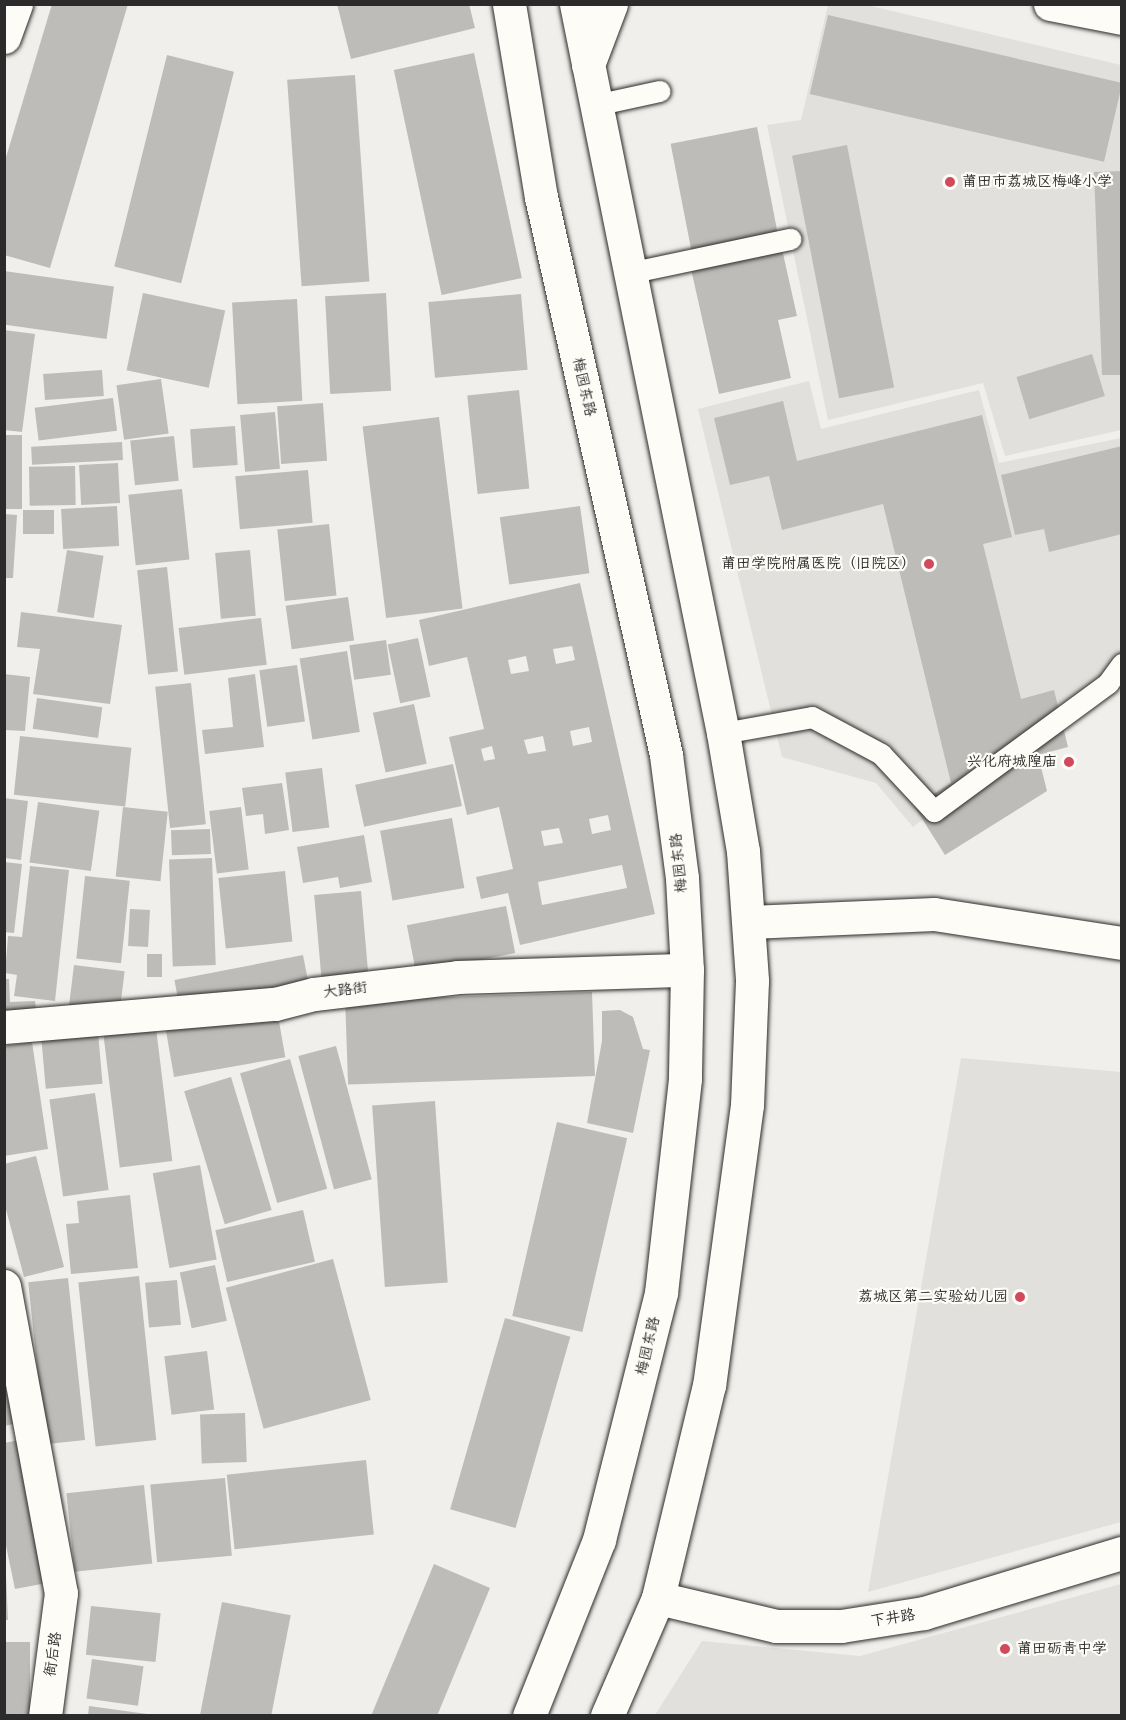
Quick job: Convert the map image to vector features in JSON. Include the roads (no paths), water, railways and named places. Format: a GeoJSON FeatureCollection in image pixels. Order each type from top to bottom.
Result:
{"type":"FeatureCollection","features":[{"type":"Feature","properties":{"kind":"main road"},"geometry":{"type":"LineString","coordinates":[[4,37],[16,4]]}},
{"type":"Feature","properties":{"kind":"main road","name":"梅园东路"},"geometry":{"type":"LineString","coordinates":[[509,4],[541,197],[666,755],[682,878],[687,970],[685,1079],[661,1293],[599,1540],[528,1716]]}},
{"type":"Feature","properties":{"kind":"main road"},"geometry":{"type":"LineString","coordinates":[[576,4],[628,273],[723,733],[750,922],[747,1105],[732,1238],[709,1384],[658,1598],[607,1716]]}},
{"type":"Feature","properties":{"kind":"main road"},"geometry":{"type":"LineString","coordinates":[[587,67],[611,4]]}},
{"type":"Feature","properties":{"kind":"main road"},"geometry":{"type":"LineString","coordinates":[[1050,4],[1122,18]]}},
{"type":"Feature","properties":{"kind":"main road"},"geometry":{"type":"LineString","coordinates":[[750,922],[934,914],[1122,943]]}},
{"type":"Feature","properties":{"kind":"main road","name":"大路街"},"geometry":{"type":"LineString","coordinates":[[4,1027],[276,1004],[314,994],[458,977],[687,970]]}},
{"type":"Feature","properties":{"kind":"main road","name":"衙后路"},"geometry":{"type":"LineString","coordinates":[[4,1286],[61,1593],[45,1716]]}},
{"type":"Feature","properties":{"kind":"main road","name":"下井路"},"geometry":{"type":"LineString","coordinates":[[658,1598],[776,1626],[841,1626],[924,1613],[1122,1553]]}},
{"type":"Feature","properties":{"kind":"lane"},"geometry":{"type":"LineString","coordinates":[[595,105],[659,91]]}},
{"type":"Feature","properties":{"kind":"lane"},"geometry":{"type":"LineString","coordinates":[[628,273],[790,239]]}},
{"type":"Feature","properties":{"kind":"lane"},"geometry":{"type":"LineString","coordinates":[[723,733],[812,717],[881,754],[934,811],[1108,683],[1122,664]]}},
{"type":"Feature","properties":{"kind":"place","name":"莆田市荔城区梅峰小学"},"geometry":{"type":"Point","coordinates":[950,182]}},
{"type":"Feature","properties":{"kind":"place","name":"莆田学院附属医院（旧院区）"},"geometry":{"type":"Point","coordinates":[929,564]}},
{"type":"Feature","properties":{"kind":"place","name":"兴化府城隍庙"},"geometry":{"type":"Point","coordinates":[1069,762]}},
{"type":"Feature","properties":{"kind":"place","name":"荔城区第二实验幼儿园"},"geometry":{"type":"Point","coordinates":[1020,1297]}},
{"type":"Feature","properties":{"kind":"place","name":"莆田砺青中学"},"geometry":{"type":"Point","coordinates":[1005,1649]}}]}
